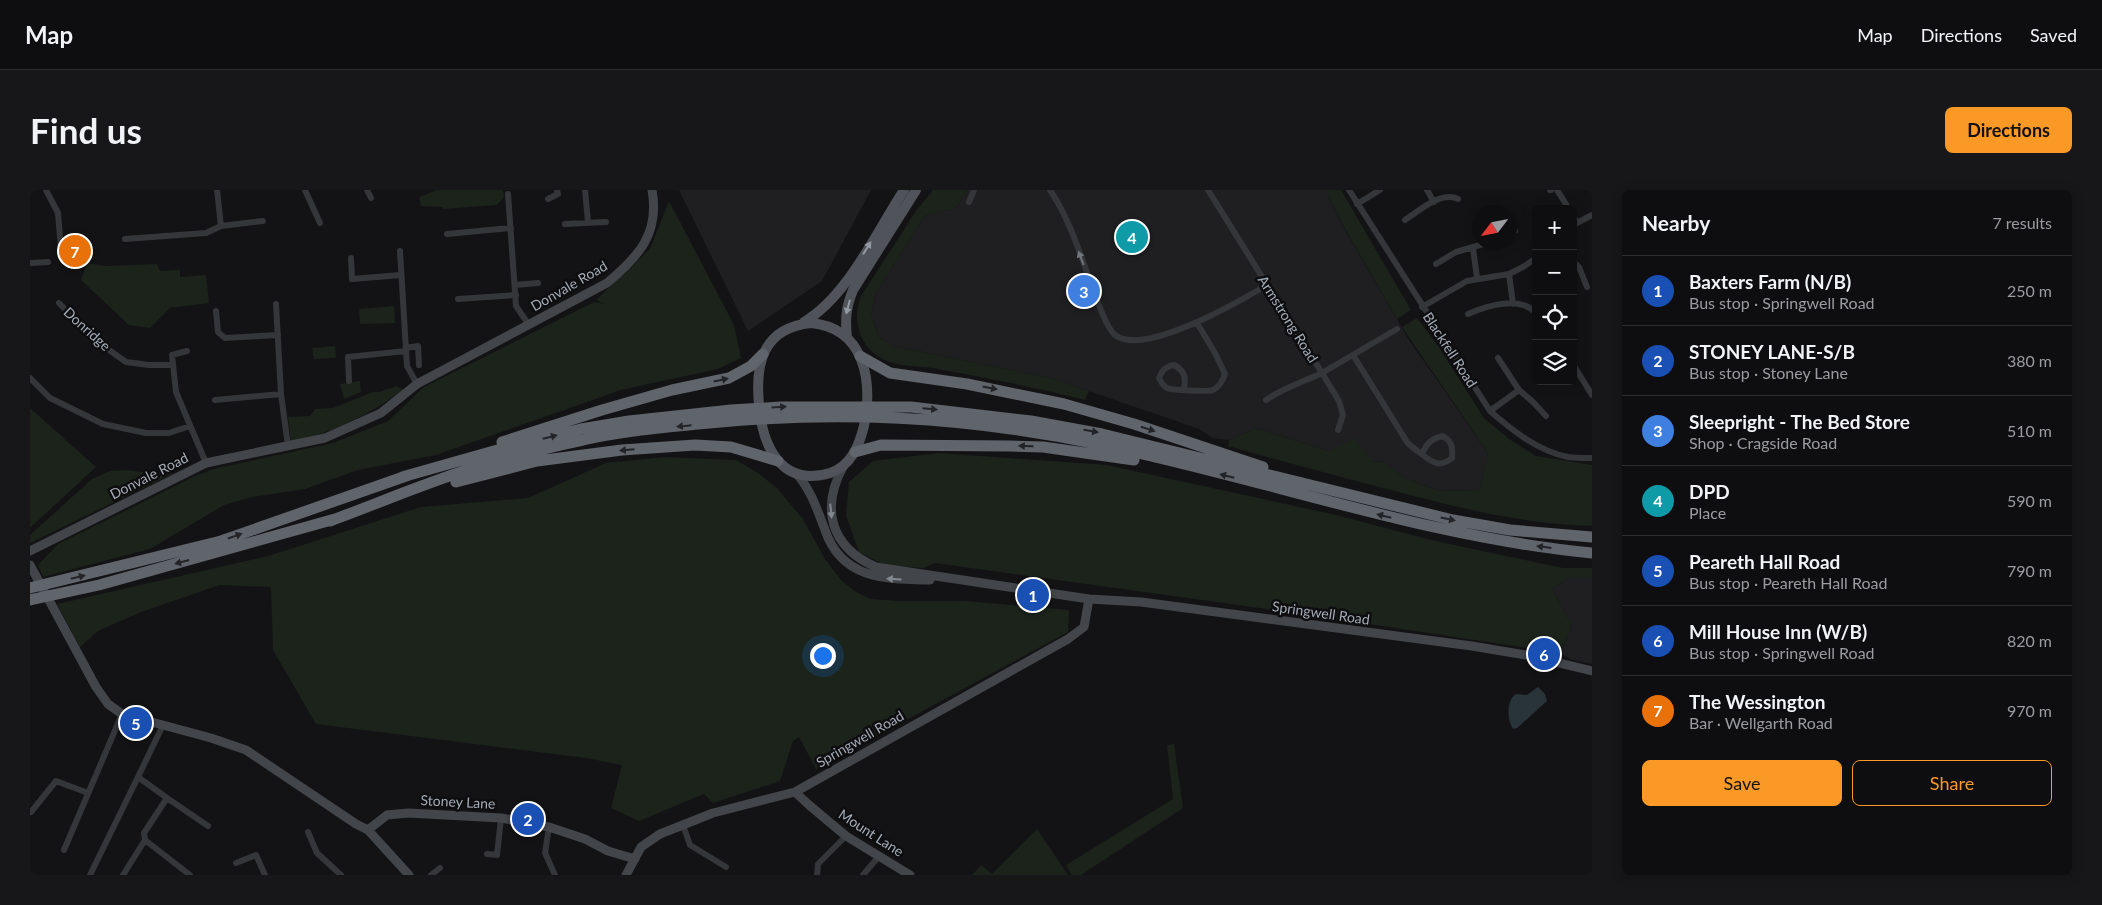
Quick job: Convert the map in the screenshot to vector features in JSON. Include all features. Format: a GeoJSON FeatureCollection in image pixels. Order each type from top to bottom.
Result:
{"type":"FeatureCollection","features":[{"type":"Feature","properties":{"kind":"highway"},"geometry":{"type":"LineString","coordinates":[[30,588],[221,541],[514,438],[672,390],[729,378],[740,374],[763,354]]}},
{"type":"Feature","properties":{"kind":"highway"},"geometry":{"type":"LineString","coordinates":[[860,356],[890,373],[967,384],[1100,414],[1217,451],[1332,491]]}},
{"type":"Feature","properties":{"kind":"highway"},"geometry":{"type":"LineString","coordinates":[[402,477],[501,449],[629,421],[732,415],[831,406],[1029,431],[1101,445],[1450,532],[1509,543],[1592,553]]}},
{"type":"Feature","properties":{"kind":"highway"},"geometry":{"type":"LineString","coordinates":[[880,412],[957,411],[1031,421],[1102,434],[1453,520],[1510,530],[1592,537]]}},
{"type":"Feature","properties":{"kind":"highway"},"geometry":{"type":"LineString","coordinates":[[330,521],[468,470],[584,439],[732,415]]}},
{"type":"Feature","properties":{"kind":"highway"},"geometry":{"type":"LineString","coordinates":[[30,600],[99,585],[330,521],[481,474],[537,461],[576,455],[713,445],[731,447],[778,461]]}},
{"type":"Feature","properties":{"kind":"highway"},"geometry":{"type":"LineString","coordinates":[[855,452],[868,448],[899,445],[1043,447],[1209,471]]}},
{"type":"Feature","properties":{"kind":"main road"},"geometry":{"type":"LineString","coordinates":[[847,338],[845,318],[847,305],[853,290],[918,190]]}},
{"type":"Feature","properties":{"kind":"main road"},"geometry":{"type":"LineString","coordinates":[[801,324],[816,324],[830,327],[847,338],[860,356],[865,371],[866,407],[860,441],[855,452],[844,465],[833,472],[821,475],[808,476],[796,473],[778,461],[769,450],[759,410],[758,370],[763,354],[774,338],[824,309],[841,290],[902,192]]}},
{"type":"Feature","properties":{"kind":"street"},"geometry":{"type":"LineString","coordinates":[[46,190],[58,213],[61,249]]}},
{"type":"Feature","properties":{"kind":"street"},"geometry":{"type":"LineString","coordinates":[[217,190],[221,226]]}},
{"type":"Feature","properties":{"kind":"street"},"geometry":{"type":"LineString","coordinates":[[305,190],[320,223]]}},
{"type":"Feature","properties":{"kind":"street"},"geometry":{"type":"LineString","coordinates":[[367,190],[371,198]]}},
{"type":"Feature","properties":{"kind":"street"},"geometry":{"type":"LineString","coordinates":[[548,198],[558,194],[558,190]]}},
{"type":"Feature","properties":{"kind":"street"},"geometry":{"type":"LineString","coordinates":[[584,190],[588,222]]}},
{"type":"Feature","properties":{"kind":"street","name":"Donvale Road"},"geometry":{"type":"LineString","coordinates":[[30,551],[206,463],[324,438],[381,414],[417,384],[607,284],[632,262],[649,237],[655,204],[652,190]]}},
{"type":"Feature","properties":{"kind":"street"},"geometry":{"type":"LineString","coordinates":[[969,202],[974,190]]}},
{"type":"Feature","properties":{"kind":"street"},"geometry":{"type":"LineString","coordinates":[[1050,190],[1061,208],[1102,312],[1114,335],[1124,340],[1146,338],[1197,323],[1216,315],[1267,285]]}},
{"type":"Feature","properties":{"kind":"street"},"geometry":{"type":"LineString","coordinates":[[1209,192],[1218,190]]}},
{"type":"Feature","properties":{"kind":"street","name":"Blackfell Road"},"geometry":{"type":"LineString","coordinates":[[1349,190],[1490,411],[1510,428],[1540,448],[1568,457],[1592,458]]}},
{"type":"Feature","properties":{"kind":"street"},"geometry":{"type":"LineString","coordinates":[[1357,204],[1380,190]]}},
{"type":"Feature","properties":{"kind":"street"},"geometry":{"type":"LineString","coordinates":[[1427,190],[1434,202]]}},
{"type":"Feature","properties":{"kind":"street"},"geometry":{"type":"LineString","coordinates":[[1557,190],[1566,205]]}},
{"type":"Feature","properties":{"kind":"street","name":"Armstrong Road"},"geometry":{"type":"LineString","coordinates":[[1209,192],[1322,373],[1397,329]]}},
{"type":"Feature","properties":{"kind":"street","name":"Donvale Road"},"geometry":{"type":"LineString","coordinates":[[508,194],[516,306],[529,325]]}},
{"type":"Feature","properties":{"kind":"street"},"geometry":{"type":"LineString","coordinates":[[1405,220],[1442,197],[1453,196],[1458,199]]}},
{"type":"Feature","properties":{"kind":"street"},"geometry":{"type":"LineString","coordinates":[[1577,223],[1592,216]]}},
{"type":"Feature","properties":{"kind":"street"},"geometry":{"type":"LineString","coordinates":[[125,239],[206,233],[221,226],[263,221]]}},
{"type":"Feature","properties":{"kind":"street"},"geometry":{"type":"LineString","coordinates":[[566,224],[606,222]]}},
{"type":"Feature","properties":{"kind":"street"},"geometry":{"type":"LineString","coordinates":[[447,234],[511,228]]}},
{"type":"Feature","properties":{"kind":"street"},"geometry":{"type":"LineString","coordinates":[[1436,264],[1456,252],[1472,248]]}},
{"type":"Feature","properties":{"kind":"street"},"geometry":{"type":"LineString","coordinates":[[1473,250],[1477,278]]}},
{"type":"Feature","properties":{"kind":"street"},"geometry":{"type":"LineString","coordinates":[[400,251],[407,366],[417,384]]}},
{"type":"Feature","properties":{"kind":"street"},"geometry":{"type":"LineString","coordinates":[[351,258],[352,279],[401,275]]}},
{"type":"Feature","properties":{"kind":"street"},"geometry":{"type":"LineString","coordinates":[[1422,307],[1456,286],[1477,278],[1509,274],[1532,261]]}},
{"type":"Feature","properties":{"kind":"street"},"geometry":{"type":"LineString","coordinates":[[30,263],[48,262]]}},
{"type":"Feature","properties":{"kind":"street"},"geometry":{"type":"LineString","coordinates":[[1577,265],[1587,287]]}},
{"type":"Feature","properties":{"kind":"street"},"geometry":{"type":"LineString","coordinates":[[1509,274],[1513,304]]}},
{"type":"Feature","properties":{"kind":"street"},"geometry":{"type":"LineString","coordinates":[[515,285],[538,283]]}},
{"type":"Feature","properties":{"kind":"street","name":"Donvale Road"},"geometry":{"type":"LineString","coordinates":[[458,299],[516,295]]}},
{"type":"Feature","properties":{"kind":"street","name":"Donridge"},"geometry":{"type":"LineString","coordinates":[[60,304],[95,340],[126,362],[149,366],[173,365]]}},
{"type":"Feature","properties":{"kind":"street"},"geometry":{"type":"LineString","coordinates":[[276,304],[281,394],[288,446]]}},
{"type":"Feature","properties":{"kind":"street"},"geometry":{"type":"LineString","coordinates":[[1468,314],[1489,306],[1513,304],[1526,306],[1532,310]]}},
{"type":"Feature","properties":{"kind":"street"},"geometry":{"type":"LineString","coordinates":[[216,311],[218,332],[225,338],[278,335]]}},
{"type":"Feature","properties":{"kind":"street"},"geometry":{"type":"LineString","coordinates":[[1184,388],[1186,378],[1181,369],[1174,365],[1168,366],[1162,372],[1159,378],[1167,388],[1175,390],[1184,388],[1203,392],[1213,390],[1219,386],[1225,374],[1197,323]]}},
{"type":"Feature","properties":{"kind":"street"},"geometry":{"type":"LineString","coordinates":[[349,381],[348,357],[406,350],[418,346],[419,365]]}},
{"type":"Feature","properties":{"kind":"street"},"geometry":{"type":"LineString","coordinates":[[187,351],[172,355],[176,392],[206,463]]}},
{"type":"Feature","properties":{"kind":"street"},"geometry":{"type":"LineString","coordinates":[[1353,355],[1407,442],[1428,461],[1438,464],[1445,463],[1452,458],[1453,449],[1451,442],[1443,436],[1432,439],[1422,454]]}},
{"type":"Feature","properties":{"kind":"street"},"geometry":{"type":"LineString","coordinates":[[1498,358],[1519,390],[1534,402],[1546,416]]}},
{"type":"Feature","properties":{"kind":"street"},"geometry":{"type":"LineString","coordinates":[[1577,371],[1592,395]]}},
{"type":"Feature","properties":{"kind":"street"},"geometry":{"type":"LineString","coordinates":[[1266,400],[1281,390],[1297,385],[1322,373],[1339,401],[1343,415],[1338,430]]}},
{"type":"Feature","properties":{"kind":"street"},"geometry":{"type":"LineString","coordinates":[[30,378],[50,398],[103,424],[146,432],[169,433],[190,426]]}},
{"type":"Feature","properties":{"kind":"street"},"geometry":{"type":"LineString","coordinates":[[1490,411],[1519,390]]}},
{"type":"Feature","properties":{"kind":"street"},"geometry":{"type":"LineString","coordinates":[[216,400],[281,394]]}},
{"type":"Feature","properties":{"kind":"street","name":"Springwell Road"},"geometry":{"type":"LineString","coordinates":[[844,465],[833,487],[830,513],[834,527],[852,553],[863,562],[876,567],[1089,599],[1141,602],[1472,646],[1549,660],[1592,671]]}},
{"type":"Feature","properties":{"kind":"street","name":"Springwell Road"},"geometry":{"type":"LineString","coordinates":[[796,473],[809,490],[831,544],[837,553],[853,568],[867,574],[892,579],[970,582]]}},
{"type":"Feature","properties":{"kind":"street"},"geometry":{"type":"LineString","coordinates":[[30,565],[96,687],[108,704],[122,714],[246,750],[356,824],[368,830],[409,875]]}},
{"type":"Feature","properties":{"kind":"street","name":"Springwell Road"},"geometry":{"type":"LineString","coordinates":[[626,875],[640,847],[660,834],[713,813],[796,792],[1078,633],[1084,625],[1089,599]]}},
{"type":"Feature","properties":{"kind":"street"},"geometry":{"type":"LineString","coordinates":[[64,850],[122,714]]}},
{"type":"Feature","properties":{"kind":"street"},"geometry":{"type":"LineString","coordinates":[[90,875],[163,725]]}},
{"type":"Feature","properties":{"kind":"street"},"geometry":{"type":"LineString","coordinates":[[138,777],[208,826]]}},
{"type":"Feature","properties":{"kind":"street"},"geometry":{"type":"LineString","coordinates":[[31,812],[56,781],[88,794]]}},
{"type":"Feature","properties":{"kind":"street","name":"Mount Lane"},"geometry":{"type":"LineString","coordinates":[[796,792],[846,836],[910,875]]}},
{"type":"Feature","properties":{"kind":"street"},"geometry":{"type":"LineString","coordinates":[[123,875],[145,840],[144,833],[147,826],[167,798]]}},
{"type":"Feature","properties":{"kind":"street","name":"Stoney Lane"},"geometry":{"type":"LineString","coordinates":[[368,830],[387,815],[408,813],[501,818],[549,826],[585,839],[608,851],[635,859]]}},
{"type":"Feature","properties":{"kind":"street"},"geometry":{"type":"LineString","coordinates":[[487,854],[497,855],[501,818]]}},
{"type":"Feature","properties":{"kind":"street"},"geometry":{"type":"LineString","coordinates":[[683,825],[690,845],[726,867]]}},
{"type":"Feature","properties":{"kind":"street"},"geometry":{"type":"LineString","coordinates":[[549,826],[545,853],[555,875]]}},
{"type":"Feature","properties":{"kind":"street"},"geometry":{"type":"LineString","coordinates":[[308,832],[317,853],[341,875]]}},
{"type":"Feature","properties":{"kind":"street"},"geometry":{"type":"LineString","coordinates":[[817,875],[818,864],[846,836]]}},
{"type":"Feature","properties":{"kind":"street"},"geometry":{"type":"LineString","coordinates":[[145,840],[190,875]]}},
{"type":"Feature","properties":{"kind":"street"},"geometry":{"type":"LineString","coordinates":[[236,862],[256,855],[264,875]]}},
{"type":"Feature","properties":{"kind":"street"},"geometry":{"type":"LineString","coordinates":[[863,875],[880,856]]}},
{"type":"Feature","properties":{"kind":"street"},"geometry":{"type":"LineString","coordinates":[[431,875],[440,868]]}},
{"type":"Feature","properties":{"kind":"shaded area"},"geometry":{"type":"Polygon","coordinates":[[[437,190],[503,190],[504,197],[497,205],[443,209],[442,207],[421,206],[419,197],[437,190]]]}},
{"type":"Feature","properties":{"kind":"shaded area"},"geometry":{"type":"Polygon","coordinates":[[[679,190],[871,190],[822,281],[748,331],[679,190]]]}},
{"type":"Feature","properties":{"kind":"shaded area"},"geometry":{"type":"Polygon","coordinates":[[[933,190],[968,190],[956,208],[925,216],[876,293],[871,314],[878,336],[893,346],[1051,378],[1089,391],[1085,400],[975,376],[893,363],[879,357],[866,345],[857,321],[858,304],[861,296],[916,211],[933,190]]]}},
{"type":"Feature","properties":{"kind":"shaded area"},"geometry":{"type":"Polygon","coordinates":[[[968,190],[1325,190],[1345,230],[1409,340],[1488,453],[1479,490],[1439,491],[1403,477],[1383,461],[1372,462],[1329,451],[1256,428],[1229,440],[1213,438],[1199,429],[1051,378],[893,346],[878,336],[871,314],[876,293],[925,216],[956,208],[968,190]]]}},
{"type":"Feature","properties":{"kind":"shaded area"},"geometry":{"type":"Polygon","coordinates":[[[1325,190],[1341,190],[1411,310],[1397,319],[1345,229],[1325,190]]]}},
{"type":"Feature","properties":{"kind":"shaded area"},"geometry":{"type":"Polygon","coordinates":[[[669,201],[734,325],[741,358],[718,369],[621,390],[436,455],[358,470],[305,489],[252,497],[224,505],[150,549],[43,577],[38,565],[58,544],[193,477],[213,469],[333,443],[388,421],[424,387],[594,302],[605,304],[596,300],[650,249],[669,201]]]}},
{"type":"Feature","properties":{"kind":"shaded area"},"geometry":{"type":"Polygon","coordinates":[[[87,263],[105,266],[157,264],[160,271],[180,270],[180,277],[206,275],[209,303],[170,308],[150,328],[129,325],[81,280],[87,263]]]}},
{"type":"Feature","properties":{"kind":"shaded area"},"geometry":{"type":"Polygon","coordinates":[[[394,306],[395,323],[360,324],[359,309],[394,306]]]}},
{"type":"Feature","properties":{"kind":"shaded area"},"geometry":{"type":"Polygon","coordinates":[[[1417,318],[1439,347],[1484,418],[1509,439],[1536,456],[1592,465],[1592,526],[1537,522],[1483,512],[1402,493],[1228,446],[1229,440],[1256,428],[1329,451],[1355,438],[1372,462],[1383,461],[1403,477],[1439,491],[1479,490],[1488,453],[1402,327],[1417,318]]]}},
{"type":"Feature","properties":{"kind":"shaded area"},"geometry":{"type":"Polygon","coordinates":[[[335,346],[336,358],[314,359],[312,348],[335,346]]]}},
{"type":"Feature","properties":{"kind":"shaded area"},"geometry":{"type":"Polygon","coordinates":[[[360,381],[361,392],[344,399],[340,384],[360,381]]]}},
{"type":"Feature","properties":{"kind":"shaded area"},"geometry":{"type":"Polygon","coordinates":[[[397,386],[403,390],[350,422],[323,433],[291,442],[288,417],[310,416],[315,409],[333,408],[373,392],[397,386]]]}},
{"type":"Feature","properties":{"kind":"shaded area"},"geometry":{"type":"Polygon","coordinates":[[[30,408],[96,467],[30,528],[30,408]]]}},
{"type":"Feature","properties":{"kind":"shaded area"},"geometry":{"type":"Polygon","coordinates":[[[939,453],[1107,465],[1336,515],[1431,540],[1563,568],[1592,568],[1592,577],[1571,577],[1552,588],[1572,626],[1560,653],[1309,615],[935,563],[923,568],[885,565],[859,552],[846,515],[849,482],[873,461],[939,453]]]}},
{"type":"Feature","properties":{"kind":"shaded area"},"geometry":{"type":"Polygon","coordinates":[[[665,457],[736,460],[758,473],[777,488],[803,519],[825,559],[841,580],[856,592],[871,599],[965,601],[1069,610],[1068,632],[816,769],[799,737],[793,741],[780,781],[713,803],[704,794],[639,821],[611,808],[622,765],[586,758],[316,724],[273,650],[271,587],[220,585],[141,612],[98,631],[80,647],[57,604],[268,556],[421,507],[528,498],[606,463],[665,457]]]}},
{"type":"Feature","properties":{"kind":"shaded area"},"geometry":{"type":"Polygon","coordinates":[[[127,470],[149,473],[172,470],[172,474],[30,543],[30,535],[92,479],[110,471],[127,470]]]}},
{"type":"Feature","properties":{"kind":"shaded area"},"geometry":{"type":"Polygon","coordinates":[[[1571,577],[1592,577],[1592,664],[1572,660],[1560,653],[1572,626],[1552,588],[1571,577]]]}},
{"type":"Feature","properties":{"kind":"shaded area"},"geometry":{"type":"Polygon","coordinates":[[[1538,687],[1545,694],[1547,701],[1517,728],[1513,729],[1508,710],[1510,701],[1516,694],[1527,695],[1538,687]]]}},
{"type":"Feature","properties":{"kind":"shaded area"},"geometry":{"type":"Polygon","coordinates":[[[1174,744],[1183,808],[1081,875],[1072,875],[1066,865],[1173,799],[1167,745],[1174,744]]]}},
{"type":"Feature","properties":{"kind":"shaded area"},"geometry":{"type":"Polygon","coordinates":[[[1037,829],[1068,875],[972,875],[981,865],[992,874],[1037,829]]]}},
{"type":"Feature","properties":{"kind":"place","name":"DPD"},"geometry":{"type":"Point","coordinates":[1132,237]}},
{"type":"Feature","properties":{"kind":"place","name":"The Wessington"},"geometry":{"type":"Point","coordinates":[75,251]}},
{"type":"Feature","properties":{"kind":"place","name":"Sleepright - The Bed Store"},"geometry":{"type":"Point","coordinates":[1084,291]}},
{"type":"Feature","properties":{"kind":"place","name":"Baxters Farm (N/B)"},"geometry":{"type":"Point","coordinates":[1033,595]}},
{"type":"Feature","properties":{"kind":"place","name":"Mill House Inn (W/B)"},"geometry":{"type":"Point","coordinates":[1544,654]}},
{"type":"Feature","properties":{"kind":"place","name":"Peareth Hall Road"},"geometry":{"type":"Point","coordinates":[136,723]}},
{"type":"Feature","properties":{"kind":"place","name":"STONEY LANE-S/B"},"geometry":{"type":"Point","coordinates":[528,819]}}]}
